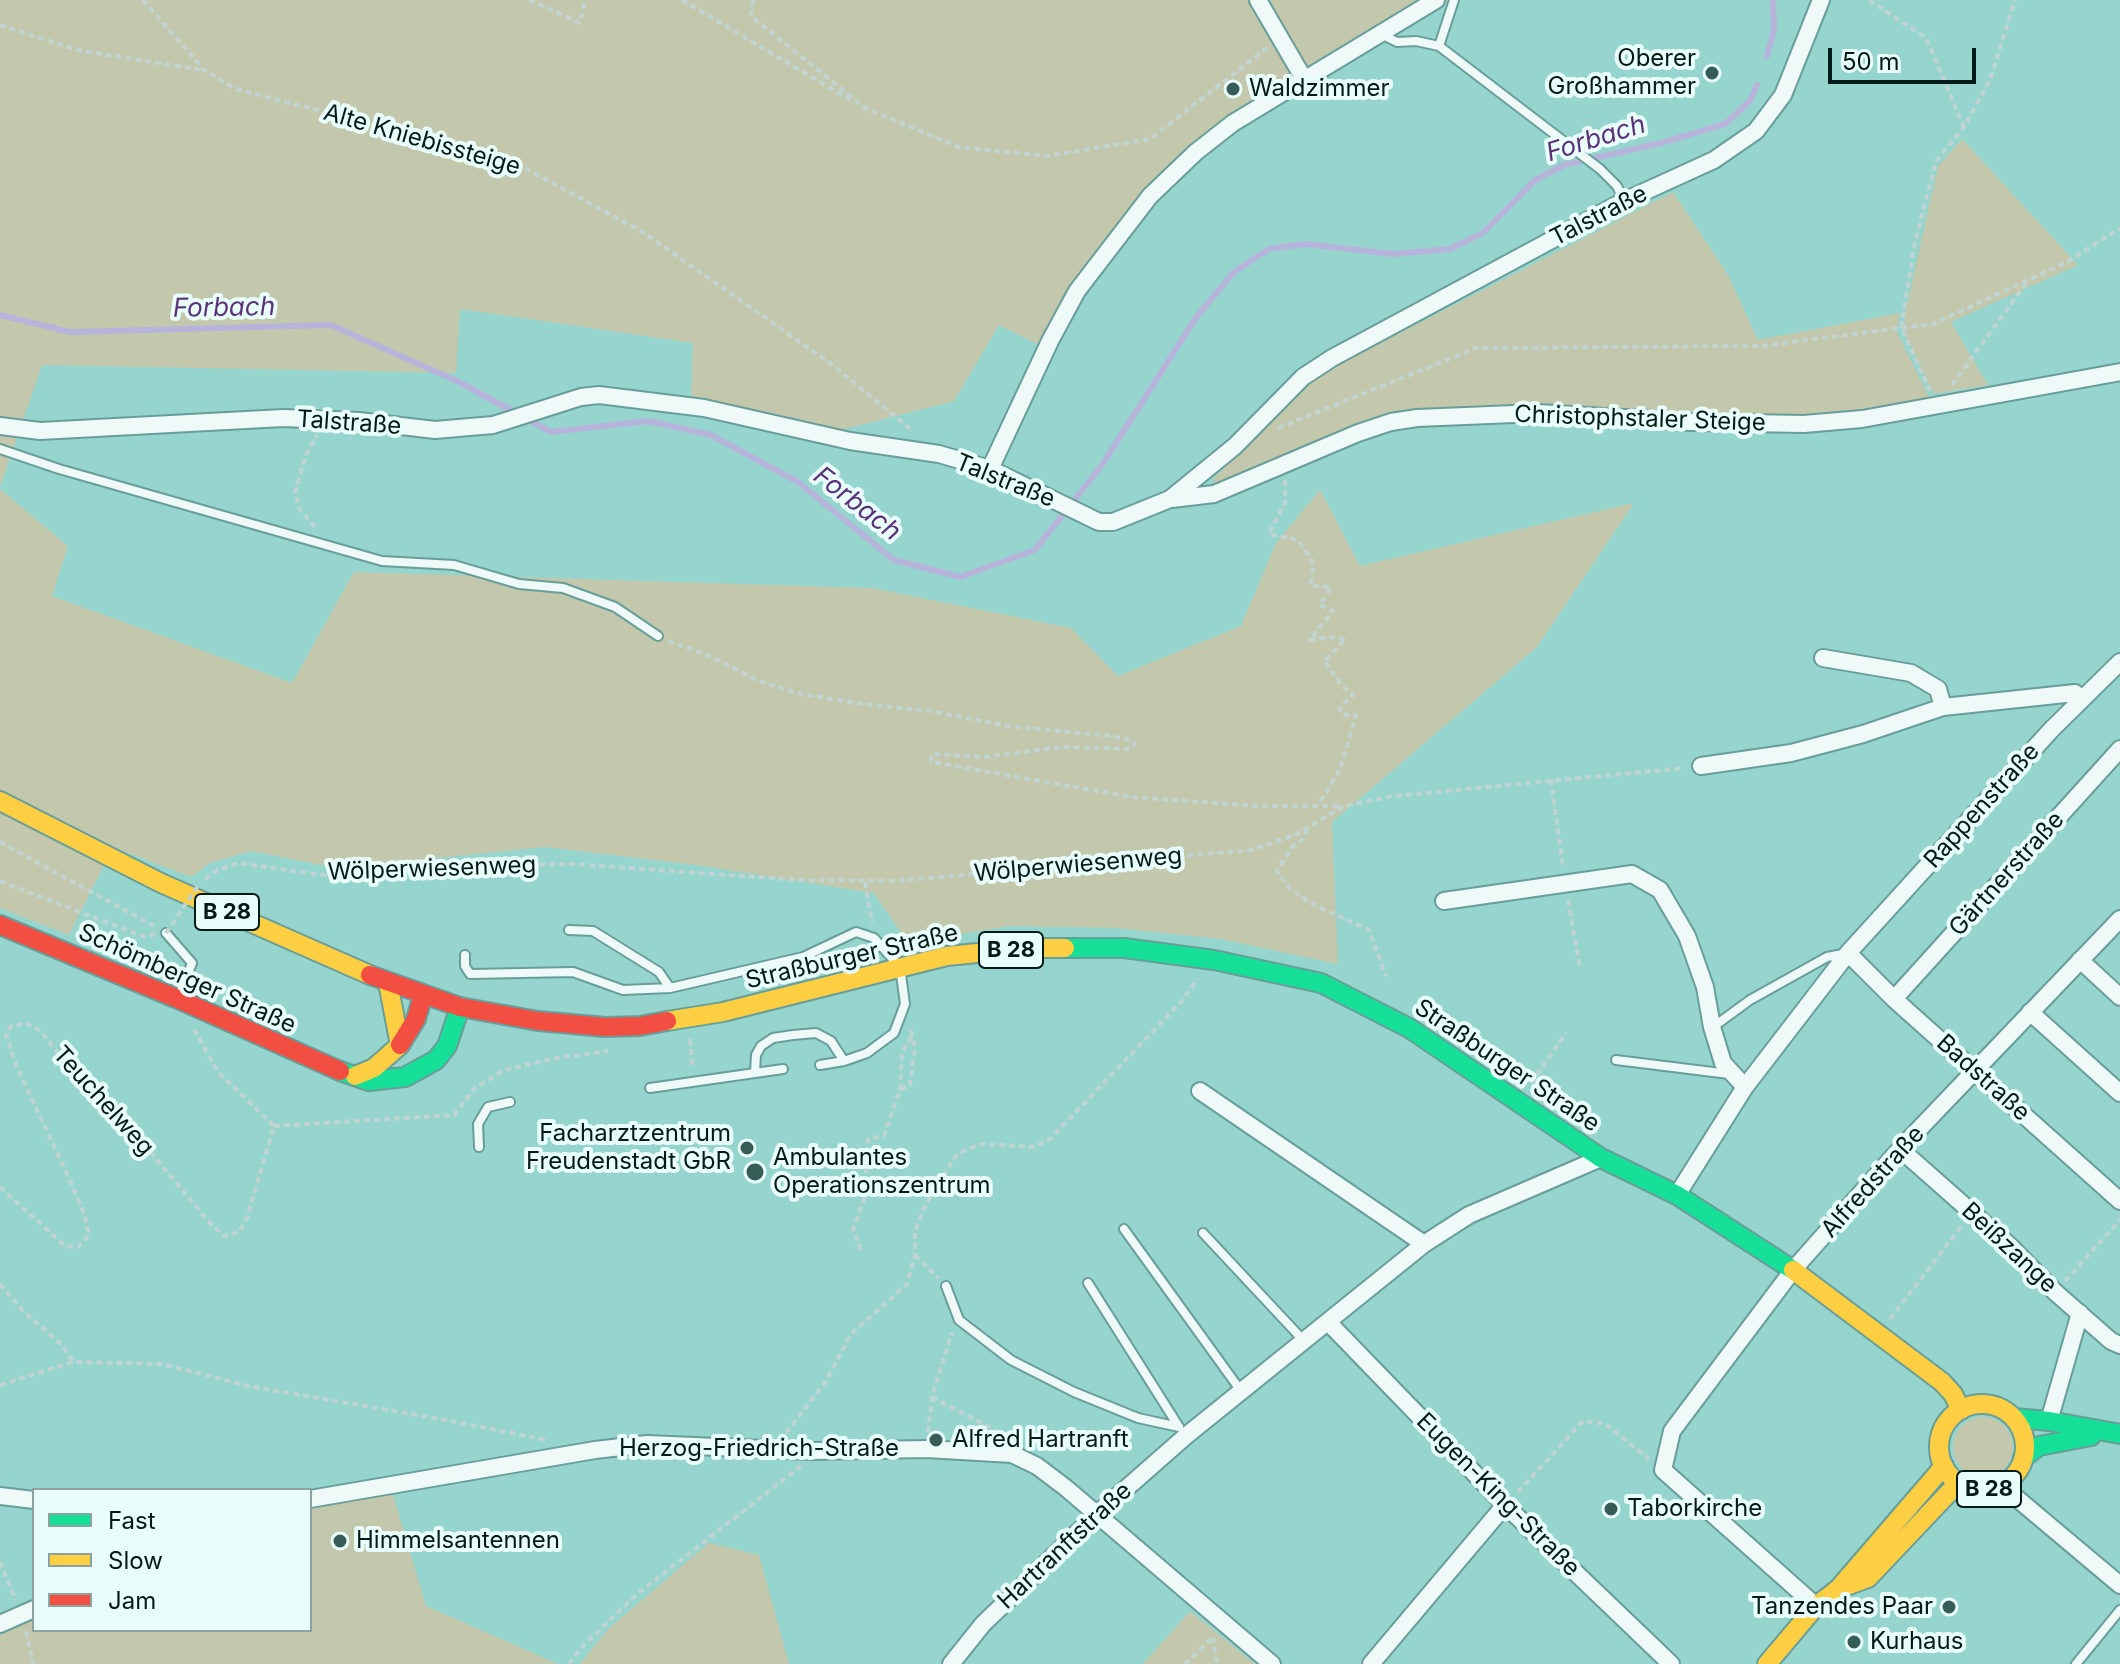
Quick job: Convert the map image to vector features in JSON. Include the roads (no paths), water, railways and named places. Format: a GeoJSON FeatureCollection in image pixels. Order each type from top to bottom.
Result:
{"type":"FeatureCollection","features":[{"type":"Feature","properties":{"kind":"main road","name":"Straßburger Straße"},"geometry":{"type":"LineString","coordinates":[[0,801],[161,883],[388,983],[460,1007],[564,1023],[640,1026],[723,1012],[947,956],[1028,948],[1124,948],[1214,960],[1321,983],[1409,1028],[1601,1158],[1677,1195],[1793,1270],[1942,1382],[1961,1410]]}},
{"type":"Feature","properties":{"kind":"main road","name":"Schömberger Straße"},"geometry":{"type":"LineString","coordinates":[[0,925],[178,999],[327,1067],[369,1081],[405,1077],[436,1060],[447,1046],[460,1007]]}},
{"type":"Feature","properties":{"kind":"main road"},"geometry":{"type":"LineString","coordinates":[[388,983],[400,1045]]}},
{"type":"Feature","properties":{"kind":"main road"},"geometry":{"type":"LineString","coordinates":[[355,1076],[374,1068],[400,1045],[416,1019],[423,995]]}},
{"type":"Feature","properties":{"kind":"main road","name":"B 28"},"geometry":{"type":"LineString","coordinates":[[1974,1405],[2002,1409],[2014,1418],[2025,1444],[2023,1458],[2011,1479],[2001,1485],[1979,1490],[1958,1483],[1944,1466],[1939,1445],[1945,1425],[1961,1410],[1974,1405]]}},
{"type":"Feature","properties":{"kind":"main road","name":"B 28"},"geometry":{"type":"LineString","coordinates":[[2014,1418],[2116,1433]]}},
{"type":"Feature","properties":{"kind":"main road","name":"B 28"},"geometry":{"type":"LineString","coordinates":[[2023,1458],[2039,1446],[2116,1433]]}},
{"type":"Feature","properties":{"kind":"main road"},"geometry":{"type":"LineString","coordinates":[[1767,1664],[1816,1606],[1838,1589],[1944,1466]]}},
{"type":"Feature","properties":{"kind":"main road"},"geometry":{"type":"LineString","coordinates":[[1838,1589],[1868,1578],[1958,1483]]}},
{"type":"Feature","properties":{"kind":"street"},"geometry":{"type":"LineString","coordinates":[[1258,0],[1304,79]]}},
{"type":"Feature","properties":{"kind":"street"},"geometry":{"type":"LineString","coordinates":[[990,469],[1070,303],[1120,231],[1150,196],[1196,152],[1233,123],[1436,0]]}},
{"type":"Feature","properties":{"kind":"street","name":"Talstraße"},"geometry":{"type":"LineString","coordinates":[[0,426],[40,431],[283,418],[359,421],[435,430],[493,425],[581,397],[599,395],[704,408],[850,441],[939,454],[990,469],[1099,522],[1113,522],[1170,499],[1235,446],[1280,399],[1313,371],[1620,193],[1714,160],[1756,131],[1783,95],[1821,0]]}},
{"type":"Feature","properties":{"kind":"street","name":"Christophstaler Steige"},"geometry":{"type":"LineString","coordinates":[[1170,499],[1214,494],[1358,433],[1391,422],[1417,418],[1538,413],[1690,422],[1804,424],[1862,419],[2120,372]]}},
{"type":"Feature","properties":{"kind":"street"},"geometry":{"type":"LineString","coordinates":[[1823,658],[1911,673],[1938,689],[1943,707]]}},
{"type":"Feature","properties":{"kind":"street","name":"Rappenstraße"},"geometry":{"type":"LineString","coordinates":[[1677,1195],[1740,1081],[1848,953],[2082,699],[2120,662]]}},
{"type":"Feature","properties":{"kind":"street"},"geometry":{"type":"LineString","coordinates":[[1701,766],[1791,753],[1863,734],[1943,707],[2075,693],[2082,699]]}},
{"type":"Feature","properties":{"kind":"street","name":"Gärtnerstraße"},"geometry":{"type":"LineString","coordinates":[[1894,999],[2120,749]]}},
{"type":"Feature","properties":{"kind":"street"},"geometry":{"type":"LineString","coordinates":[[1444,901],[1632,874],[1660,890],[1687,936],[1705,987],[1712,1027],[1723,1063],[1740,1081]]}},
{"type":"Feature","properties":{"kind":"street","name":"Alfredstraße"},"geometry":{"type":"LineString","coordinates":[[1816,1606],[1663,1470],[1672,1431],[1793,1270],[1900,1149],[2120,919]]}},
{"type":"Feature","properties":{"kind":"street","name":"Badstraße"},"geometry":{"type":"LineString","coordinates":[[1848,953],[1894,999],[2120,1201]]}},
{"type":"Feature","properties":{"kind":"street"},"geometry":{"type":"LineString","coordinates":[[2080,960],[2120,997]]}},
{"type":"Feature","properties":{"kind":"street"},"geometry":{"type":"LineString","coordinates":[[2030,1012],[2120,1093]]}},
{"type":"Feature","properties":{"kind":"street"},"geometry":{"type":"LineString","coordinates":[[1200,1091],[1424,1244]]}},
{"type":"Feature","properties":{"kind":"street","name":"Beißzange"},"geometry":{"type":"LineString","coordinates":[[1900,1149],[2055,1292],[2111,1341],[2120,1345]]}},
{"type":"Feature","properties":{"kind":"street","name":"Hartranftstraße"},"geometry":{"type":"LineString","coordinates":[[951,1664],[983,1624],[1183,1431],[1241,1392],[1424,1244],[1469,1215],[1601,1158]]}},
{"type":"Feature","properties":{"kind":"street"},"geometry":{"type":"LineString","coordinates":[[2049,1421],[2080,1313]]}},
{"type":"Feature","properties":{"kind":"street","name":"Eugen-King-Straße"},"geometry":{"type":"LineString","coordinates":[[1328,1322],[1505,1505],[1671,1664]]}},
{"type":"Feature","properties":{"kind":"street","name":"Herzog-Friedrich-Straße"},"geometry":{"type":"LineString","coordinates":[[312,1499],[595,1450],[647,1444],[811,1451],[926,1449],[1012,1454],[1037,1466],[1097,1514],[1272,1664]]}},
{"type":"Feature","properties":{"kind":"street"},"geometry":{"type":"LineString","coordinates":[[2001,1485],[2120,1585]]}},
{"type":"Feature","properties":{"kind":"street"},"geometry":{"type":"LineString","coordinates":[[0,1496],[32,1500]]}},
{"type":"Feature","properties":{"kind":"street"},"geometry":{"type":"LineString","coordinates":[[1371,1664],[1505,1505]]}},
{"type":"Feature","properties":{"kind":"street"},"geometry":{"type":"LineString","coordinates":[[0,1624],[28,1611]]}},
{"type":"Feature","properties":{"kind":"lane"},"geometry":{"type":"LineString","coordinates":[[1439,46],[1454,0]]}},
{"type":"Feature","properties":{"kind":"lane"},"geometry":{"type":"LineString","coordinates":[[1378,33],[1397,42],[1416,41],[1439,46],[1600,169],[1620,193]]}},
{"type":"Feature","properties":{"kind":"lane"},"geometry":{"type":"LineString","coordinates":[[0,449],[75,474],[382,561],[454,565],[519,584],[563,588],[615,607],[658,636]]}},
{"type":"Feature","properties":{"kind":"lane"},"geometry":{"type":"LineString","coordinates":[[569,930],[593,931],[659,972],[670,988]]}},
{"type":"Feature","properties":{"kind":"lane"},"geometry":{"type":"LineString","coordinates":[[465,955],[465,966],[470,974],[573,972],[623,990],[670,988],[803,957],[856,932],[874,938],[900,967],[905,1004],[894,1033],[867,1053],[820,1065]]}},
{"type":"Feature","properties":{"kind":"lane"},"geometry":{"type":"LineString","coordinates":[[166,933],[192,963],[178,999]]}},
{"type":"Feature","properties":{"kind":"lane","name":"Rappenstraße"},"geometry":{"type":"LineString","coordinates":[[1712,1027],[1750,1000],[1827,957],[1848,953]]}},
{"type":"Feature","properties":{"kind":"lane"},"geometry":{"type":"LineString","coordinates":[[755,1072],[756,1055],[761,1046],[773,1038],[793,1035],[816,1033],[831,1041],[844,1061]]}},
{"type":"Feature","properties":{"kind":"lane"},"geometry":{"type":"LineString","coordinates":[[1616,1060],[1740,1081]]}},
{"type":"Feature","properties":{"kind":"lane"},"geometry":{"type":"LineString","coordinates":[[650,1088],[783,1069]]}},
{"type":"Feature","properties":{"kind":"lane"},"geometry":{"type":"LineString","coordinates":[[479,1147],[478,1124],[488,1107],[510,1102]]}},
{"type":"Feature","properties":{"kind":"lane"},"geometry":{"type":"LineString","coordinates":[[1124,1229],[1241,1392]]}},
{"type":"Feature","properties":{"kind":"lane"},"geometry":{"type":"LineString","coordinates":[[1203,1233],[1304,1341]]}},
{"type":"Feature","properties":{"kind":"lane"},"geometry":{"type":"LineString","coordinates":[[1088,1283],[1183,1431]]}},
{"type":"Feature","properties":{"kind":"lane"},"geometry":{"type":"LineString","coordinates":[[946,1286],[959,1320],[1011,1360],[1074,1392],[1138,1418],[1183,1431]]}},
{"type":"Feature","properties":{"kind":"lane"},"geometry":{"type":"LineString","coordinates":[[2076,1664],[2120,1610]]}},
{"type":"Feature","properties":{"kind":"waterway","name":"Forbach"},"geometry":{"type":"LineString","coordinates":[[1767,56],[1774,30],[1773,0]]}},
{"type":"Feature","properties":{"kind":"waterway","name":"Forbach"},"geometry":{"type":"LineString","coordinates":[[0,315],[70,332],[331,325],[457,381],[551,432],[648,421],[711,435],[798,482],[894,560],[960,577],[1035,550],[1102,465],[1197,316],[1234,272],[1269,249],[1305,244],[1393,254],[1450,249],[1483,233],[1535,180],[1564,165],[1661,143],[1725,124],[1750,101],[1757,85]]}},
{"type":"Feature","properties":{"kind":"place","name":"Oberer Großhammer"},"geometry":{"type":"Point","coordinates":[1712,73]}},
{"type":"Feature","properties":{"kind":"place","name":"Waldzimmer"},"geometry":{"type":"Point","coordinates":[1233,89]}},
{"type":"Feature","properties":{"kind":"place","name":"Facharztzentrum Freudenstadt GbR"},"geometry":{"type":"Point","coordinates":[747,1148]}},
{"type":"Feature","properties":{"kind":"place","name":"Ambulantes Operationszentrum"},"geometry":{"type":"Point","coordinates":[755,1172]}},
{"type":"Feature","properties":{"kind":"place","name":"Alfred Hartranft"},"geometry":{"type":"Point","coordinates":[936,1440]}},
{"type":"Feature","properties":{"kind":"place","name":"Taborkirche"},"geometry":{"type":"Point","coordinates":[1611,1509]}},
{"type":"Feature","properties":{"kind":"place","name":"Himmelsantennen"},"geometry":{"type":"Point","coordinates":[340,1541]}},
{"type":"Feature","properties":{"kind":"place","name":"Tanzendes Paar"},"geometry":{"type":"Point","coordinates":[1949,1607]}},
{"type":"Feature","properties":{"kind":"place","name":"Kurhaus"},"geometry":{"type":"Point","coordinates":[1854,1642]}}]}
